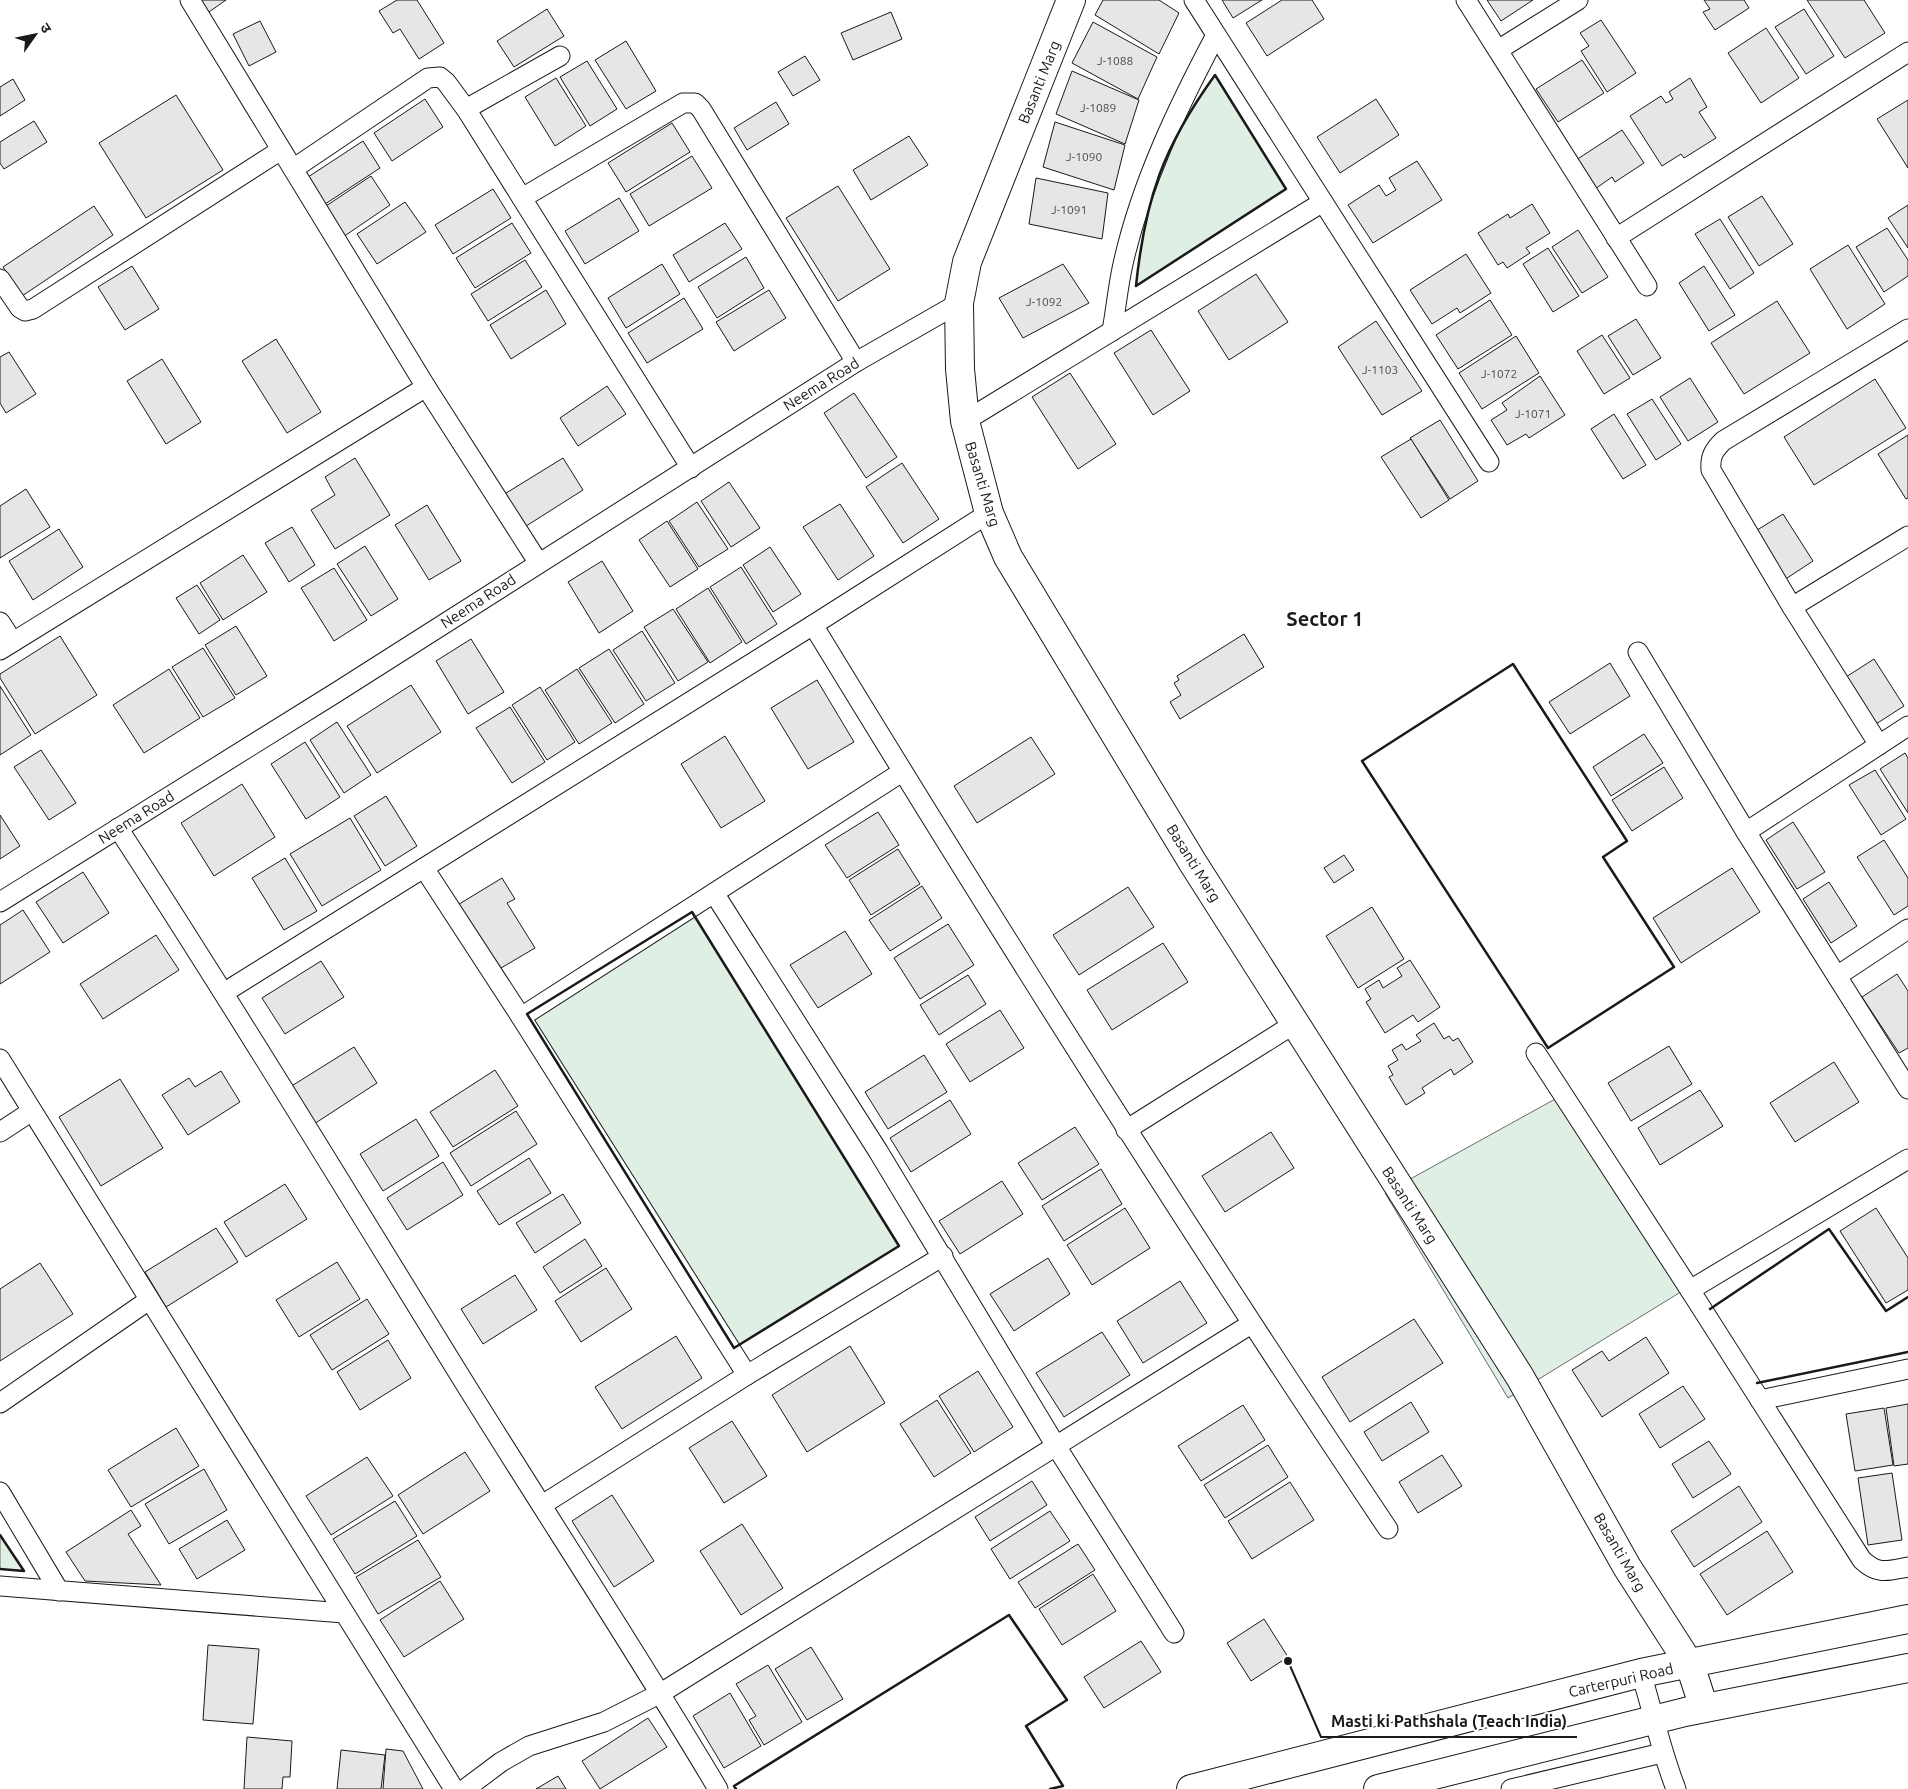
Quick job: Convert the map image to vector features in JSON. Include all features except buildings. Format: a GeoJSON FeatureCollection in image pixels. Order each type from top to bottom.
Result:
{"type":"FeatureCollection","features":[{"type":"Feature","properties":{"kind":"street"},"geometry":{"type":"LineString","coordinates":[[190,0],[426,387],[538,562]]}},
{"type":"Feature","properties":{"kind":"street","name":"Basanti Marg"},"geometry":{"type":"LineString","coordinates":[[1071,0],[967,262],[959,303],[960,370],[965,421],[988,513],[1008,557],[1193,863],[1520,1377],[1627,1567],[1690,1665],[1704,1708]]}},
{"type":"Feature","properties":{"kind":"street"},"geometry":{"type":"LineString","coordinates":[[1194,0],[1489,462]]}},
{"type":"Feature","properties":{"kind":"street"},"geometry":{"type":"LineString","coordinates":[[1466,0],[1647,286]]}},
{"type":"Feature","properties":{"kind":"street"},"geometry":{"type":"LineString","coordinates":[[1498,50],[1578,0]]}},
{"type":"Feature","properties":{"kind":"street"},"geometry":{"type":"LineString","coordinates":[[1112,331],[1123,264],[1144,193],[1184,97],[1216,35]]}},
{"type":"Feature","properties":{"kind":"street"},"geometry":{"type":"LineString","coordinates":[[1616,238],[1908,52]]}},
{"type":"Feature","properties":{"kind":"street"},"geometry":{"type":"LineString","coordinates":[[466,110],[560,56]]}},
{"type":"Feature","properties":{"kind":"street"},"geometry":{"type":"LineString","coordinates":[[293,169],[428,78],[440,77],[446,82],[466,110],[691,468]]}},
{"type":"Feature","properties":{"kind":"street"},"geometry":{"type":"LineString","coordinates":[[522,198],[682,103],[695,103],[702,109],[856,362]]}},
{"type":"Feature","properties":{"kind":"street"},"geometry":{"type":"LineString","coordinates":[[0,278],[20,308],[25,311],[33,309],[281,150]]}},
{"type":"Feature","properties":{"kind":"street"},"geometry":{"type":"LineString","coordinates":[[965,421],[1323,202]]}},
{"type":"Feature","properties":{"kind":"street","name":"Neema Road"},"geometry":{"type":"LineString","coordinates":[[0,902],[337,692],[538,562],[691,468],[856,362],[959,303]]}},
{"type":"Feature","properties":{"kind":"street"},"geometry":{"type":"LineString","coordinates":[[1879,745],[1792,607],[1711,470],[1710,458],[1723,441],[1908,329]]}},
{"type":"Feature","properties":{"kind":"street"},"geometry":{"type":"LineString","coordinates":[[0,622],[6,646],[426,387]]}},
{"type":"Feature","properties":{"kind":"street"},"geometry":{"type":"LineString","coordinates":[[225,992],[813,625],[988,513]]}},
{"type":"Feature","properties":{"kind":"street"},"geometry":{"type":"LineString","coordinates":[[1792,607],[1908,536]]}},
{"type":"Feature","properties":{"kind":"street"},"geometry":{"type":"LineString","coordinates":[[813,625],[902,772],[1126,1130],[1251,1324],[1388,1529]]}},
{"type":"Feature","properties":{"kind":"street"},"geometry":{"type":"LineString","coordinates":[[1638,652],[1746,832],[1908,1089]]}},
{"type":"Feature","properties":{"kind":"street"},"geometry":{"type":"LineString","coordinates":[[1746,832],[1908,726]]}},
{"type":"Feature","properties":{"kind":"street"},"geometry":{"type":"LineString","coordinates":[[521,1017],[902,772]]}},
{"type":"Feature","properties":{"kind":"street"},"geometry":{"type":"LineString","coordinates":[[118,828],[225,992],[459,1374],[661,1693],[718,1789]]}},
{"type":"Feature","properties":{"kind":"street"},"geometry":{"type":"LineString","coordinates":[[424,868],[521,1017],[747,1375]]}},
{"type":"Feature","properties":{"kind":"street"},"geometry":{"type":"LineString","coordinates":[[714,893],[943,1256],[1056,1446],[1174,1633]]}},
{"type":"Feature","properties":{"kind":"street"},"geometry":{"type":"LineString","coordinates":[[1837,976],[1908,929]]}},
{"type":"Feature","properties":{"kind":"street"},"geometry":{"type":"LineString","coordinates":[[1126,1130],[1294,1024]]}},
{"type":"Feature","properties":{"kind":"street"},"geometry":{"type":"LineString","coordinates":[[1536,1053],[1862,1560],[1872,1569],[1883,1571],[1908,1567]]}},
{"type":"Feature","properties":{"kind":"street"},"geometry":{"type":"LineString","coordinates":[[0,1060],[454,1789]]}},
{"type":"Feature","properties":{"kind":"street"},"geometry":{"type":"LineString","coordinates":[[0,1132],[32,1111]]}},
{"type":"Feature","properties":{"kind":"street"},"geometry":{"type":"LineString","coordinates":[[1690,1290],[1908,1160]]}},
{"type":"Feature","properties":{"kind":"street"},"geometry":{"type":"LineString","coordinates":[[542,1505],[747,1375],[943,1256]]}},
{"type":"Feature","properties":{"kind":"street"},"geometry":{"type":"LineString","coordinates":[[0,1403],[149,1300]]}},
{"type":"Feature","properties":{"kind":"street"},"geometry":{"type":"LineString","coordinates":[[465,1789],[501,1762],[529,1746],[604,1722],[661,1693],[1251,1324]]}},
{"type":"Feature","properties":{"kind":"street"},"geometry":{"type":"LineString","coordinates":[[1760,1400],[1908,1369]]}},
{"type":"Feature","properties":{"kind":"street"},"geometry":{"type":"LineString","coordinates":[[0,1492],[59,1591]]}},
{"type":"Feature","properties":{"kind":"street"},"geometry":{"type":"LineString","coordinates":[[0,1586],[344,1613]]}},
{"type":"Feature","properties":{"kind":"street","name":"Carterpuri Road"},"geometry":{"type":"LineString","coordinates":[[1191,1789],[1641,1673],[1690,1665],[1908,1619]]}},
{"type":"Feature","properties":{"kind":"street"},"geometry":{"type":"LineString","coordinates":[[1378,1789],[1704,1708],[1908,1668]]}},
{"type":"Feature","properties":{"kind":"street"},"geometry":{"type":"LineString","coordinates":[[1641,1673],[1656,1720],[1662,1753],[1676,1789]]}},
{"type":"Feature","properties":{"kind":"street"},"geometry":{"type":"LineString","coordinates":[[1511,1789],[1662,1753]]}},
{"type":"Feature","properties":{"kind":"green space"},"geometry":{"type":"Polygon","coordinates":[[[1215,75],[1286,189],[1136,286],[1145,226],[1159,175],[1182,126],[1215,75]]]}},
{"type":"Feature","properties":{"kind":"green space"},"geometry":{"type":"Polygon","coordinates":[[[692,912],[899,1246],[734,1348],[527,1014],[692,912]]]}},
{"type":"Feature","properties":{"kind":"green space"},"geometry":{"type":"Polygon","coordinates":[[[1557,1098],[1684,1290],[1508,1398],[1385,1193],[1557,1098]]]}},
{"type":"Feature","properties":{"kind":"green space"},"geometry":{"type":"Polygon","coordinates":[[[0,1535],[24,1571],[0,1569],[0,1535]]]}},
{"type":"Feature","properties":{"kind":"wall"},"geometry":{"type":"LineString","coordinates":[[1215,75],[1286,189],[1136,286],[1145,226],[1159,175],[1182,126],[1215,75]]}},
{"type":"Feature","properties":{"kind":"wall"},"geometry":{"type":"LineString","coordinates":[[1513,664],[1627,841],[1603,857],[1674,967],[1548,1048],[1362,761],[1513,664]]}},
{"type":"Feature","properties":{"kind":"wall"},"geometry":{"type":"LineString","coordinates":[[692,912],[899,1246],[734,1348],[527,1014],[692,912]]}},
{"type":"Feature","properties":{"kind":"wall"},"geometry":{"type":"LineString","coordinates":[[1710,1309],[1829,1229],[1886,1311],[1908,1297]]}},
{"type":"Feature","properties":{"kind":"wall"},"geometry":{"type":"LineString","coordinates":[[1757,1383],[1908,1352]]}},
{"type":"Feature","properties":{"kind":"wall"},"geometry":{"type":"LineString","coordinates":[[0,1535],[24,1571],[0,1569]]}},
{"type":"Feature","properties":{"kind":"wall"},"geometry":{"type":"LineString","coordinates":[[736,1789],[734,1786],[1009,1615],[1067,1700],[1026,1726],[1063,1786],[1050,1789]]}},
{"type":"Feature","properties":{"kind":"place","name":"Masti ki Pathshala (Teach India)"},"geometry":{"type":"Point","coordinates":[1288,1661]}},
{"type":"Feature","properties":{"kind":"district","name":"Sector 1"},"geometry":{"type":"Point","coordinates":[1325,618]}}]}
